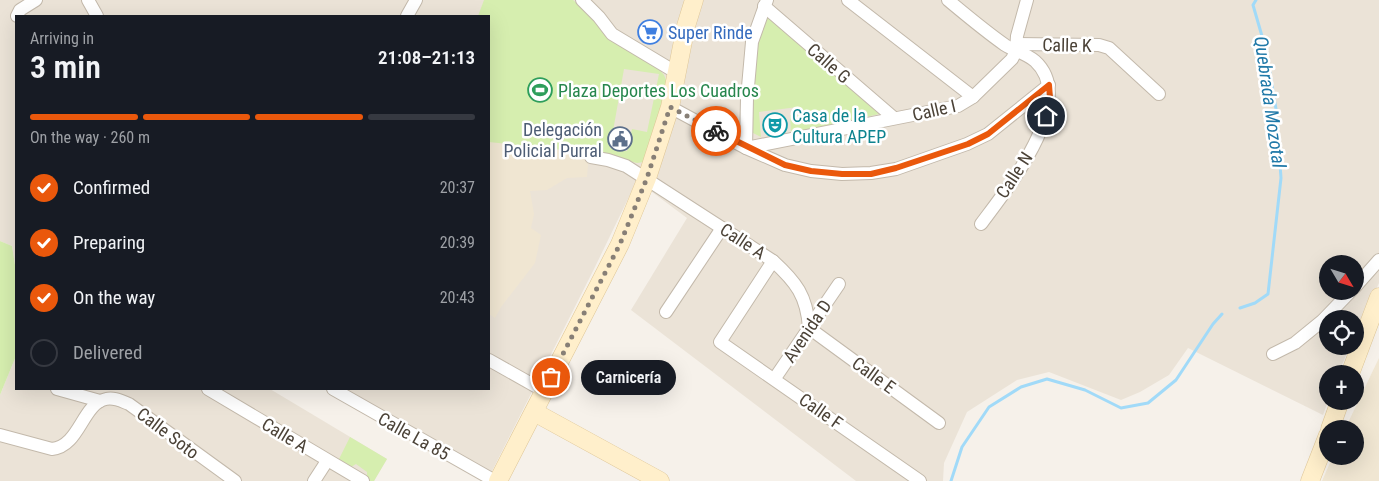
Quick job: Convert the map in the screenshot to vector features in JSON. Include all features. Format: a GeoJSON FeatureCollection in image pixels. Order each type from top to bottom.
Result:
{"type":"FeatureCollection","features":[{"type":"Feature","properties":{"kind":"street"},"geometry":{"type":"LineString","coordinates":[[18,15],[20,10],[36,0]]}},
{"type":"Feature","properties":{"kind":"street"},"geometry":{"type":"LineString","coordinates":[[88,0],[96,15]]}},
{"type":"Feature","properties":{"kind":"street"},"geometry":{"type":"LineString","coordinates":[[408,15],[416,0]]}},
{"type":"Feature","properties":{"kind":"street"},"geometry":{"type":"LineString","coordinates":[[582,0],[595,12],[612,34],[677,73]]}},
{"type":"Feature","properties":{"kind":"street"},"geometry":{"type":"LineString","coordinates":[[497,481],[620,244],[647,178],[670,107],[686,26],[694,0]]}},
{"type":"Feature","properties":{"kind":"street"},"geometry":{"type":"LineString","coordinates":[[848,0],[973,97]]}},
{"type":"Feature","properties":{"kind":"street"},"geometry":{"type":"LineString","coordinates":[[670,107],[746,148],[785,165],[811,171],[871,174],[896,168],[968,144],[988,134],[1049,85],[1042,70],[1035,61],[1016,48],[1005,45],[948,0]]}},
{"type":"Feature","properties":{"kind":"street","name":"Calle I"},"geometry":{"type":"LineString","coordinates":[[746,148],[958,106],[973,97],[1004,69],[1012,59],[1027,0]]}},
{"type":"Feature","properties":{"kind":"street"},"geometry":{"type":"LineString","coordinates":[[746,148],[747,98],[752,42],[765,3]]}},
{"type":"Feature","properties":{"kind":"street","name":"Calle G"},"geometry":{"type":"LineString","coordinates":[[765,3],[894,118]]}},
{"type":"Feature","properties":{"kind":"street","name":"Calle K"},"geometry":{"type":"LineString","coordinates":[[1016,48],[1099,45],[1109,48],[1159,94]]}},
{"type":"Feature","properties":{"kind":"street","name":"Calle N"},"geometry":{"type":"LineString","coordinates":[[981,224],[999,200],[1039,134],[1050,98],[1049,85]]}},
{"type":"Feature","properties":{"kind":"street","name":"Calle A"},"geometry":{"type":"LineString","coordinates":[[592,157],[626,166],[647,178],[773,261],[790,277],[801,292],[808,311],[809,328]]}},
{"type":"Feature","properties":{"kind":"street"},"geometry":{"type":"LineString","coordinates":[[666,312],[722,228]]}},
{"type":"Feature","properties":{"kind":"street"},"geometry":{"type":"LineString","coordinates":[[1364,277],[1379,260]]}},
{"type":"Feature","properties":{"kind":"street","name":"Calle F"},"geometry":{"type":"LineString","coordinates":[[773,261],[720,342],[920,481]]}},
{"type":"Feature","properties":{"kind":"street","name":"Avenida D"},"geometry":{"type":"LineString","coordinates":[[774,378],[839,284]]}},
{"type":"Feature","properties":{"kind":"street"},"geometry":{"type":"LineString","coordinates":[[1353,365],[1379,297]]}},
{"type":"Feature","properties":{"kind":"street"},"geometry":{"type":"LineString","coordinates":[[1273,354],[1295,343],[1322,321],[1342,300]]}},
{"type":"Feature","properties":{"kind":"street","name":"Calle E"},"geometry":{"type":"LineString","coordinates":[[809,328],[939,423]]}},
{"type":"Feature","properties":{"kind":"street"},"geometry":{"type":"LineString","coordinates":[[490,361],[544,391]]}},
{"type":"Feature","properties":{"kind":"street","name":"Calle Soto"},"geometry":{"type":"LineString","coordinates":[[61,390],[100,401],[113,399],[129,404],[235,481]]}},
{"type":"Feature","properties":{"kind":"street","name":"Calle A"},"geometry":{"type":"LineString","coordinates":[[210,390],[363,481]]}},
{"type":"Feature","properties":{"kind":"street","name":"Calle La 85"},"geometry":{"type":"LineString","coordinates":[[335,390],[497,481]]}},
{"type":"Feature","properties":{"kind":"street"},"geometry":{"type":"LineString","coordinates":[[0,435],[52,449],[59,448],[70,440],[92,408],[100,401]]}},
{"type":"Feature","properties":{"kind":"street"},"geometry":{"type":"LineString","coordinates":[[534,412],[660,481]]}},
{"type":"Feature","properties":{"kind":"street"},"geometry":{"type":"LineString","coordinates":[[1310,481],[1319,458]]}},
{"type":"Feature","properties":{"kind":"street"},"geometry":{"type":"LineString","coordinates":[[314,481],[327,461]]}},
{"type":"Feature","properties":{"kind":"shaded area"},"geometry":{"type":"Polygon","coordinates":[[[0,0],[1379,0],[1379,283],[1364,316],[1364,310],[1319,310],[1319,355],[1346,355],[1342,365],[1319,365],[1319,410],[1325,410],[1323,415],[1188,348],[1169,375],[1140,392],[1121,400],[1049,372],[1017,380],[967,412],[944,463],[943,481],[856,481],[631,310],[687,218],[648,189],[668,144],[658,137],[491,473],[348,390],[490,390],[490,15],[15,15],[15,265],[12,246],[0,241],[0,0]]]}},
{"type":"Feature","properties":{"kind":"shaded area"},"geometry":{"type":"Polygon","coordinates":[[[490,142],[589,153],[587,177],[567,178],[547,190],[530,191],[534,214],[531,228],[541,235],[535,263],[501,307],[495,318],[490,315],[490,142]]]}},
{"type":"Feature","properties":{"kind":"shaded area"},"geometry":{"type":"Polygon","coordinates":[[[15,358],[15,390],[272,390],[387,459],[374,481],[0,481],[0,395],[15,358]]]}},
{"type":"Feature","properties":{"kind":"shaded area"},"geometry":{"type":"Polygon","coordinates":[[[1379,358],[1379,481],[1322,481],[1329,465],[1364,465],[1364,420],[1349,420],[1354,410],[1364,410],[1364,389],[1379,358]]]}},
{"type":"Feature","properties":{"kind":"green space"},"geometry":{"type":"Polygon","coordinates":[[[484,0],[573,0],[664,75],[667,82],[654,140],[644,162],[637,163],[600,154],[490,142],[490,15],[478,15],[484,0]],[[624,69],[610,148],[627,151],[632,129],[647,132],[659,74],[624,69]]]}},
{"type":"Feature","properties":{"kind":"green space"},"geometry":{"type":"Polygon","coordinates":[[[766,13],[879,114],[791,134],[790,115],[799,114],[798,107],[759,112],[761,137],[751,132],[755,44],[766,13]]]}},
{"type":"Feature","properties":{"kind":"green space"},"geometry":{"type":"Polygon","coordinates":[[[0,241],[12,246],[15,265],[15,358],[0,395],[0,241]]]}},
{"type":"Feature","properties":{"kind":"green space"},"geometry":{"type":"Polygon","coordinates":[[[350,437],[387,459],[374,481],[367,481],[367,472],[356,464],[351,467],[339,459],[350,437]]]}},
{"type":"Feature","properties":{"kind":"waterway","name":"Quebrada Mozotal"},"geometry":{"type":"LineString","coordinates":[[1240,308],[1255,303],[1268,294],[1281,178],[1276,109],[1266,50],[1253,5],[1256,0]]}},
{"type":"Feature","properties":{"kind":"waterway","name":"Quebrada Mozotal"},"geometry":{"type":"LineString","coordinates":[[951,481],[962,447],[989,407],[1021,387],[1047,379],[1085,390],[1121,408],[1148,403],[1176,380],[1213,324],[1222,314]]}},
{"type":"Feature","properties":{"kind":"way so far"},"geometry":{"type":"LineString","coordinates":[[551,377],[620,244],[647,178],[670,107],[716,131]]}},
{"type":"Feature","properties":{"kind":"place","name":"Super Rinde"},"geometry":{"type":"Point","coordinates":[650,32]}},
{"type":"Feature","properties":{"kind":"place","name":"Plaza Deportes Los Cuadros"},"geometry":{"type":"Point","coordinates":[540,90]}},
{"type":"Feature","properties":{"kind":"place","name":"Casa de la Cultura APEP"},"geometry":{"type":"Point","coordinates":[775,125]}},
{"type":"Feature","properties":{"kind":"place","name":"Delegación Policial Purral"},"geometry":{"type":"Point","coordinates":[620,139]}},
{"type":"Feature","properties":{"kind":"place","name":"Carnicería"},"geometry":{"type":"Point","coordinates":[551,377]}},
{"type":"Feature","properties":{"kind":"route"},"geometry":{"type":"LineString","coordinates":[[716,131],[746,148],[785,165],[811,171],[871,174],[914,163],[968,144],[988,134],[1049,85],[1050,98],[1046,116]]}}]}
